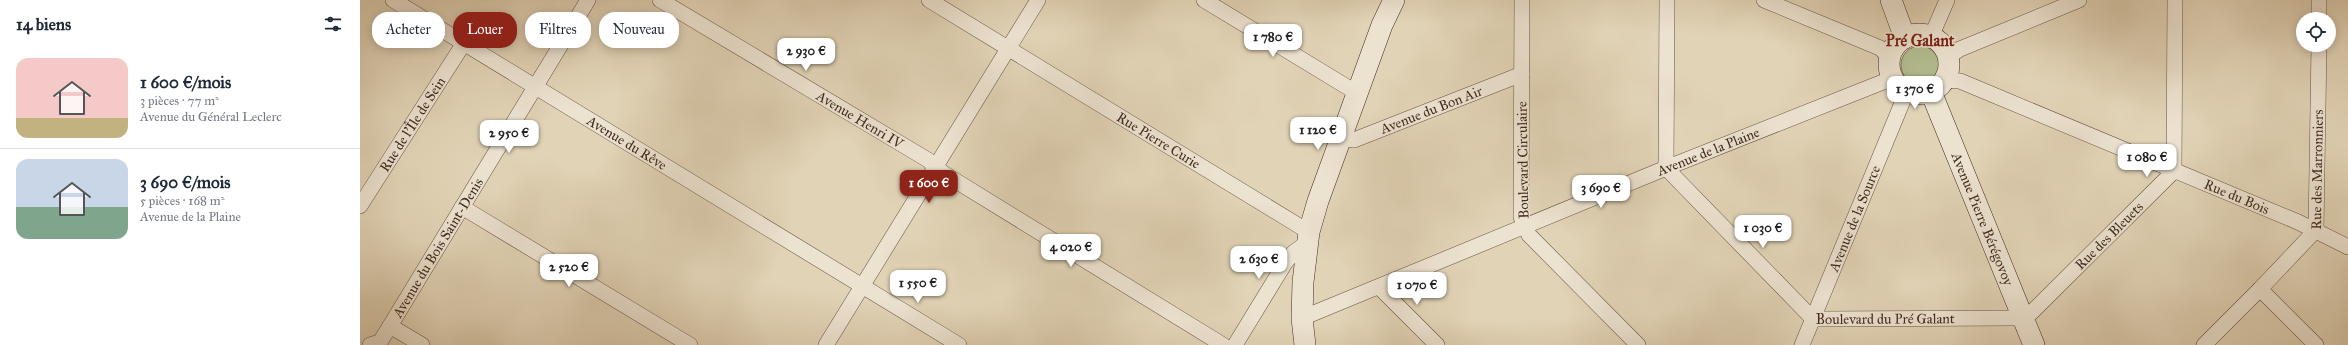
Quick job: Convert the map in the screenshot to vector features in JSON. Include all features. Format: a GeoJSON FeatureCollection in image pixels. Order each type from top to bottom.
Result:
{"type":"FeatureCollection","features":[{"type":"Feature","properties":{"kind":"street","name":"Avenue du Rêve"},"geometry":{"type":"LineString","coordinates":[[393,0],[453,36]]}},
{"type":"Feature","properties":{"kind":"street","name":"Avenue du Bois Saint-Denis"},"geometry":{"type":"LineString","coordinates":[[370,345],[380,342],[588,0]]}},
{"type":"Feature","properties":{"kind":"street","name":"Avenue Henri IV"},"geometry":{"type":"LineString","coordinates":[[660,0],[936,167],[1223,345]]}},
{"type":"Feature","properties":{"kind":"street","name":"Rue Pierre Curie"},"geometry":{"type":"LineString","coordinates":[[929,0],[1008,48],[1308,238]]}},
{"type":"Feature","properties":{"kind":"street"},"geometry":{"type":"LineString","coordinates":[[826,345],[1038,0]]}},
{"type":"Feature","properties":{"kind":"street"},"geometry":{"type":"LineString","coordinates":[[1204,0],[1356,93]]}},
{"type":"Feature","properties":{"kind":"street"},"geometry":{"type":"LineString","coordinates":[[1305,345],[1302,318],[1308,238],[1356,93],[1382,25],[1394,0]]}},
{"type":"Feature","properties":{"kind":"street","name":"Boulevard Circulaire"},"geometry":{"type":"LineString","coordinates":[[1522,0],[1521,217],[1524,226],[1529,235],[1638,345]]}},
{"type":"Feature","properties":{"kind":"street"},"geometry":{"type":"LineString","coordinates":[[1666,168],[1667,0]]}},
{"type":"Feature","properties":{"kind":"street"},"geometry":{"type":"LineString","coordinates":[[1764,0],[1880,48],[1897,76],[1921,94],[1938,86],[1949,64],[1948,57],[1938,41],[1931,37],[1913,35],[1905,38],[1898,44],[1897,76]]}},
{"type":"Feature","properties":{"kind":"street"},"geometry":{"type":"LineString","coordinates":[[1891,0],[1905,38]]}},
{"type":"Feature","properties":{"kind":"street"},"geometry":{"type":"LineString","coordinates":[[1931,37],[1947,0]]}},
{"type":"Feature","properties":{"kind":"street"},"geometry":{"type":"LineString","coordinates":[[1948,57],[1960,49],[2079,0]]}},
{"type":"Feature","properties":{"kind":"street"},"geometry":{"type":"LineString","coordinates":[[2174,171],[2175,0]]}},
{"type":"Feature","properties":{"kind":"street"},"geometry":{"type":"LineString","coordinates":[[2319,0],[2319,12]]}},
{"type":"Feature","properties":{"kind":"street","name":"Rue de l'Île de Sein"},"geometry":{"type":"LineString","coordinates":[[360,206],[461,48]]}},
{"type":"Feature","properties":{"kind":"street","name":"Avenue du Rêve"},"geometry":{"type":"LineString","coordinates":[[472,48],[960,345]]}},
{"type":"Feature","properties":{"kind":"street","name":"Rue des Marronniers"},"geometry":{"type":"LineString","coordinates":[[2204,345],[2316,230],[2319,52]]}},
{"type":"Feature","properties":{"kind":"street","name":"Avenue du Bon Air"},"geometry":{"type":"LineString","coordinates":[[1340,139],[1354,140],[1522,74]]}},
{"type":"Feature","properties":{"kind":"street","name":"Avenue de la Plaine"},"geometry":{"type":"LineString","coordinates":[[1302,318],[1666,168],[1897,76]]}},
{"type":"Feature","properties":{"kind":"street","name":"Avenue de la Source"},"geometry":{"type":"LineString","coordinates":[[1802,345],[1813,319],[1897,76]]}},
{"type":"Feature","properties":{"kind":"street","name":"Rue du Bois"},"geometry":{"type":"LineString","coordinates":[[1938,86],[1960,82],[2316,230],[2348,247]]}},
{"type":"Feature","properties":{"kind":"street","name":"Avenue Pierre Bérégovoy"},"geometry":{"type":"LineString","coordinates":[[1938,86],[2034,345]]}},
{"type":"Feature","properties":{"kind":"street","name":"Boulevard du Pré Galant"},"geometry":{"type":"LineString","coordinates":[[1666,168],[1813,319],[2023,318]]}},
{"type":"Feature","properties":{"kind":"street","name":"Rue des Bleuets"},"geometry":{"type":"LineString","coordinates":[[2023,318],[2032,312],[2174,171]]}},
{"type":"Feature","properties":{"kind":"street"},"geometry":{"type":"LineString","coordinates":[[462,207],[690,345]]}},
{"type":"Feature","properties":{"kind":"street"},"geometry":{"type":"LineString","coordinates":[[1235,345],[1285,264],[1294,252],[1308,238]]}},
{"type":"Feature","properties":{"kind":"street"},"geometry":{"type":"LineString","coordinates":[[1379,286],[1437,345]]}},
{"type":"Feature","properties":{"kind":"street"},"geometry":{"type":"LineString","coordinates":[[2260,289],[2316,345]]}},
{"type":"Feature","properties":{"kind":"street"},"geometry":{"type":"LineString","coordinates":[[390,326],[422,345]]}},
{"type":"Feature","properties":{"kind":"street"},"geometry":{"type":"LineString","coordinates":[[360,342],[364,345]]}},
{"type":"Feature","properties":{"kind":"green space"},"geometry":{"type":"Polygon","coordinates":[[[1920,46],[1933,52],[1939,65],[1933,78],[1920,84],[1907,78],[1901,65],[1907,52],[1920,46]]]}},
{"type":"Feature","properties":{"kind":"district","name":"Pré Galant"},"geometry":{"type":"Point","coordinates":[1920,40]}}]}
